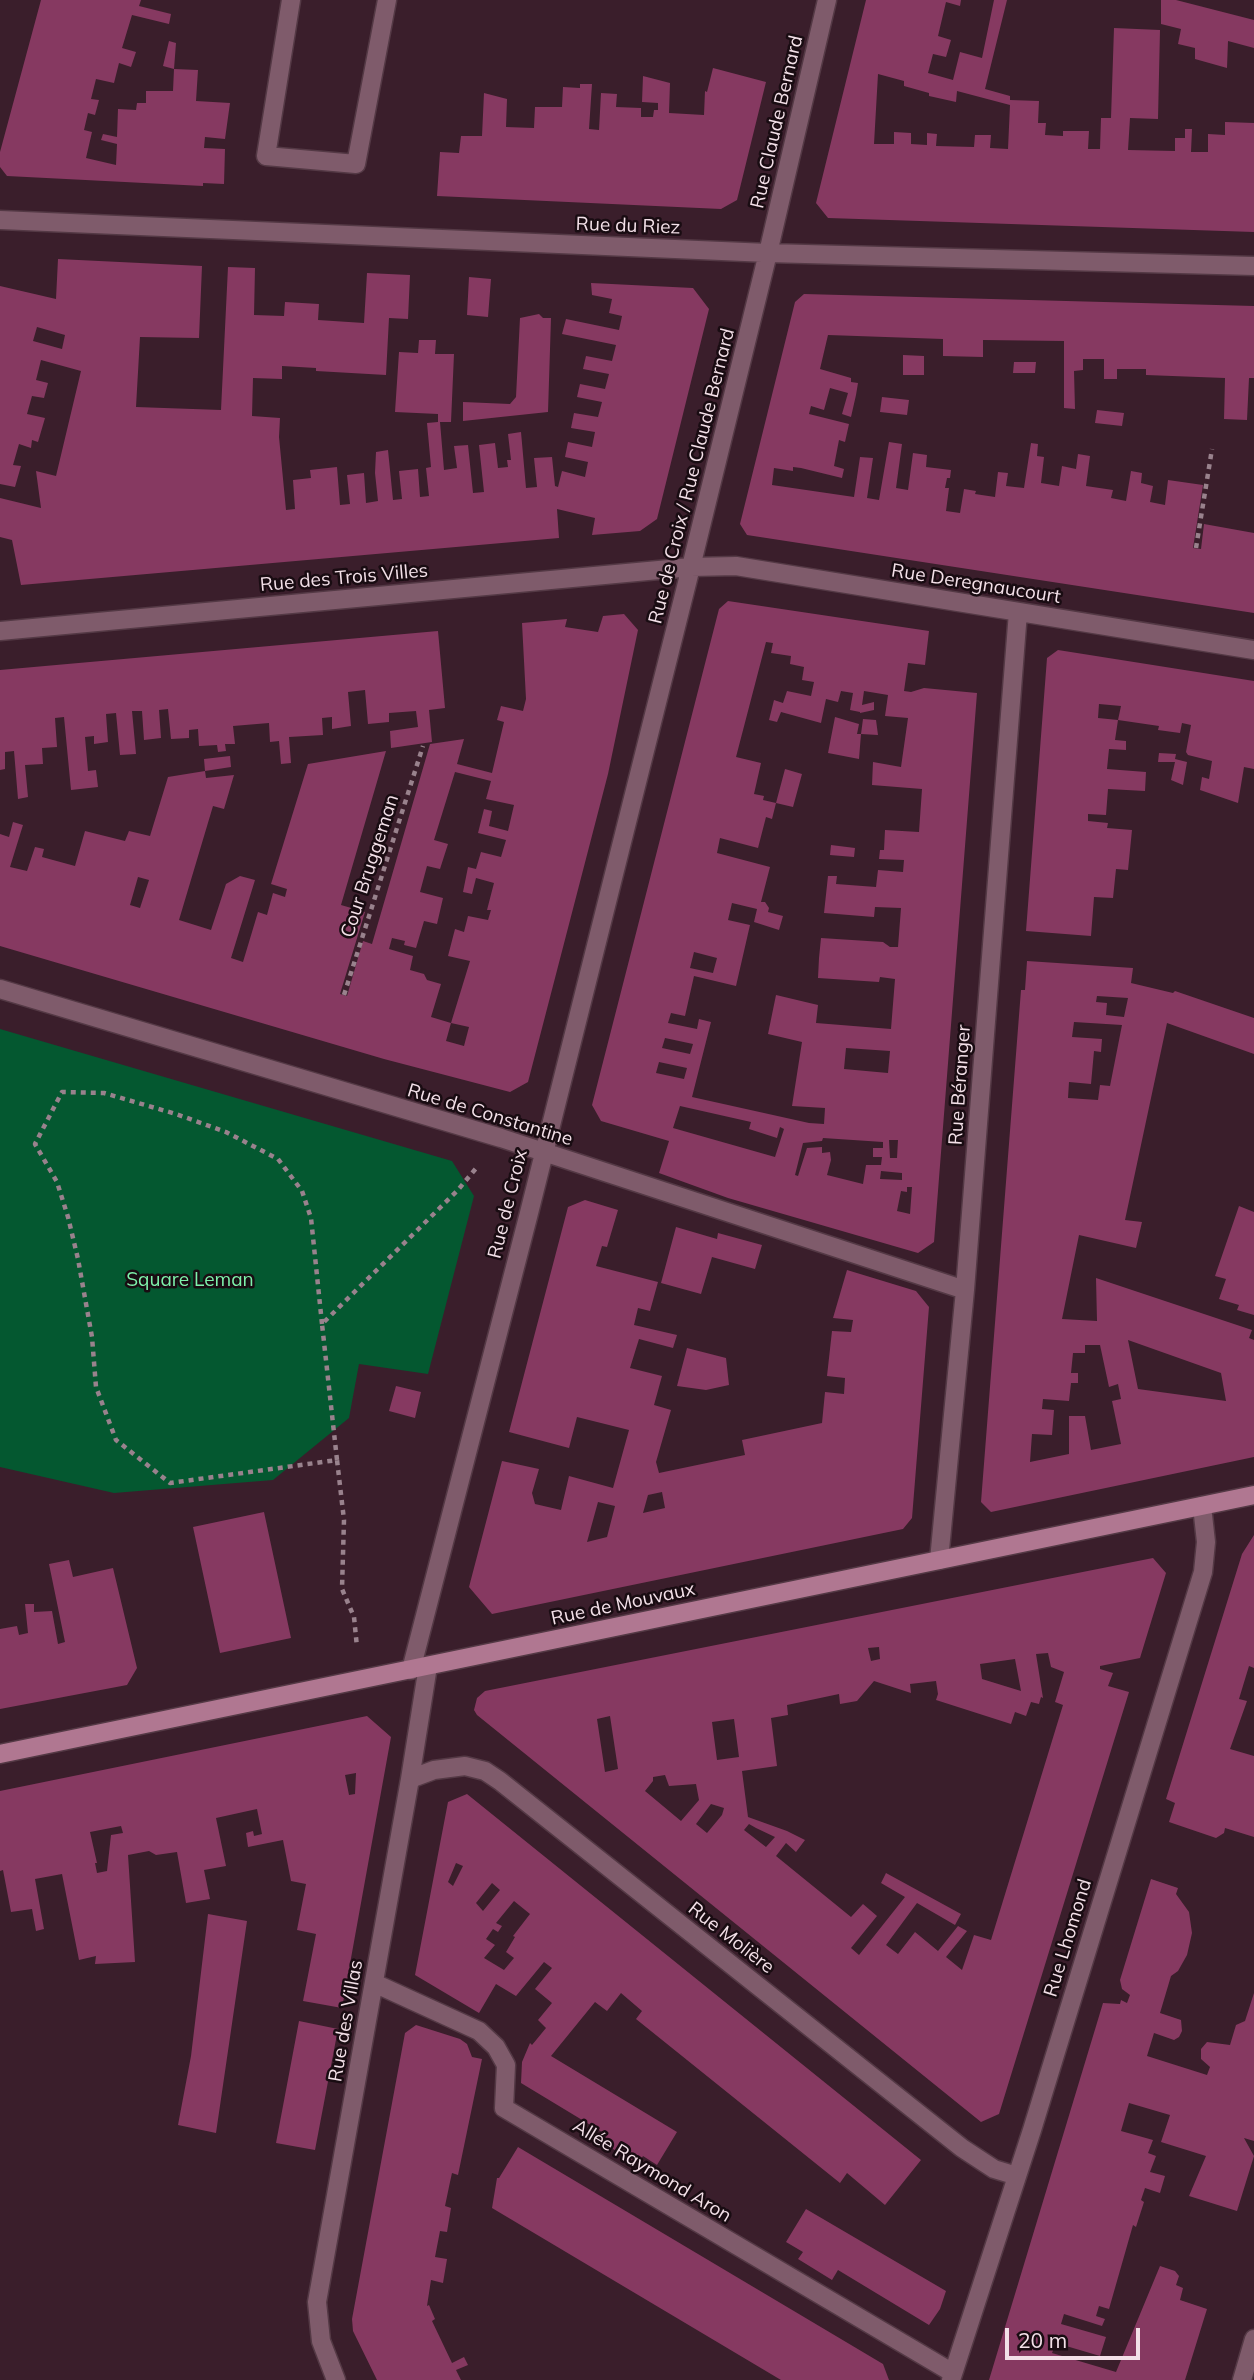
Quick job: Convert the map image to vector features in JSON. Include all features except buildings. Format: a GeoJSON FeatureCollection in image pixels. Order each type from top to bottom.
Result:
{"type":"FeatureCollection","features":[{"type":"Feature","properties":{"kind":"main road","name":"Rue de Mouvaux"},"geometry":{"type":"LineString","coordinates":[[0,1754],[1254,1495]]}},
{"type":"Feature","properties":{"kind":"street"},"geometry":{"type":"LineString","coordinates":[[291,0],[266,156],[356,164],[387,0]]}},
{"type":"Feature","properties":{"kind":"street","name":"Rue Claude Bernard"},"geometry":{"type":"LineString","coordinates":[[768,253],[827,0]]}},
{"type":"Feature","properties":{"kind":"street","name":"Rue du Riez"},"geometry":{"type":"LineString","coordinates":[[0,220],[768,253],[1254,266]]}},
{"type":"Feature","properties":{"kind":"street","name":"Rue de Croix / Rue Claude Bernard"},"geometry":{"type":"LineString","coordinates":[[655,708],[768,253]]}},
{"type":"Feature","properties":{"kind":"street","name":"Rue Deregnaucourt"},"geometry":{"type":"LineString","coordinates":[[691,567],[736,566],[1254,650]]}},
{"type":"Feature","properties":{"kind":"street","name":"Rue des Trois Villes"},"geometry":{"type":"LineString","coordinates":[[0,631],[691,567]]}},
{"type":"Feature","properties":{"kind":"street","name":"Rue Béranger"},"geometry":{"type":"LineString","coordinates":[[939,1560],[965,1290],[1018,612]]}},
{"type":"Feature","properties":{"kind":"street","name":"Rue de Croix"},"geometry":{"type":"LineString","coordinates":[[419,1668],[543,1153],[655,708]]}},
{"type":"Feature","properties":{"kind":"street","name":"Rue de Constantine"},"geometry":{"type":"LineString","coordinates":[[0,989],[501,1138],[965,1290]]}},
{"type":"Feature","properties":{"kind":"street","name":"Rue Lhomond"},"geometry":{"type":"LineString","coordinates":[[952,2377],[1017,2176],[1203,1572],[1206,1542],[1202,1506]]}},
{"type":"Feature","properties":{"kind":"street","name":"Rue des Villas"},"geometry":{"type":"LineString","coordinates":[[336,2380],[321,2341],[317,2302],[410,1779],[419,1668]]}},
{"type":"Feature","properties":{"kind":"street","name":"Rue Molière"},"geometry":{"type":"LineString","coordinates":[[410,1779],[434,1770],[465,1766],[485,1771],[962,2148],[994,2169],[1017,2176]]}},
{"type":"Feature","properties":{"kind":"street","name":"Allée Raymond Aron"},"geometry":{"type":"LineString","coordinates":[[374,1983],[479,2031],[496,2047],[506,2065],[504,2108],[952,2377]]}},
{"type":"Feature","properties":{"kind":"street"},"geometry":{"type":"LineString","coordinates":[[1242,2380],[1254,2339]]}},
{"type":"Feature","properties":{"kind":"path"},"geometry":{"type":"LineString","coordinates":[[1196,548],[1212,449]]}},
{"type":"Feature","properties":{"kind":"path","name":"Cour Bruggeman"},"geometry":{"type":"LineString","coordinates":[[344,995],[423,746]]}},
{"type":"Feature","properties":{"kind":"path"},"geometry":{"type":"LineString","coordinates":[[337,1460],[170,1483],[117,1440],[96,1387],[92,1337],[68,1217],[57,1182],[34,1144],[62,1092],[104,1093],[226,1132],[278,1159],[302,1191],[311,1218],[344,1520],[342,1589],[354,1617],[361,1679]]}},
{"type":"Feature","properties":{"kind":"path"},"geometry":{"type":"LineString","coordinates":[[322,1324],[457,1191],[501,1138]]}},
{"type":"Feature","properties":{"kind":"green space","name":"Square Leman"},"geometry":{"type":"Polygon","coordinates":[[[0,1029],[452,1161],[474,1196],[428,1374],[359,1364],[349,1418],[273,1480],[114,1493],[0,1467],[0,1029]]]}}]}
